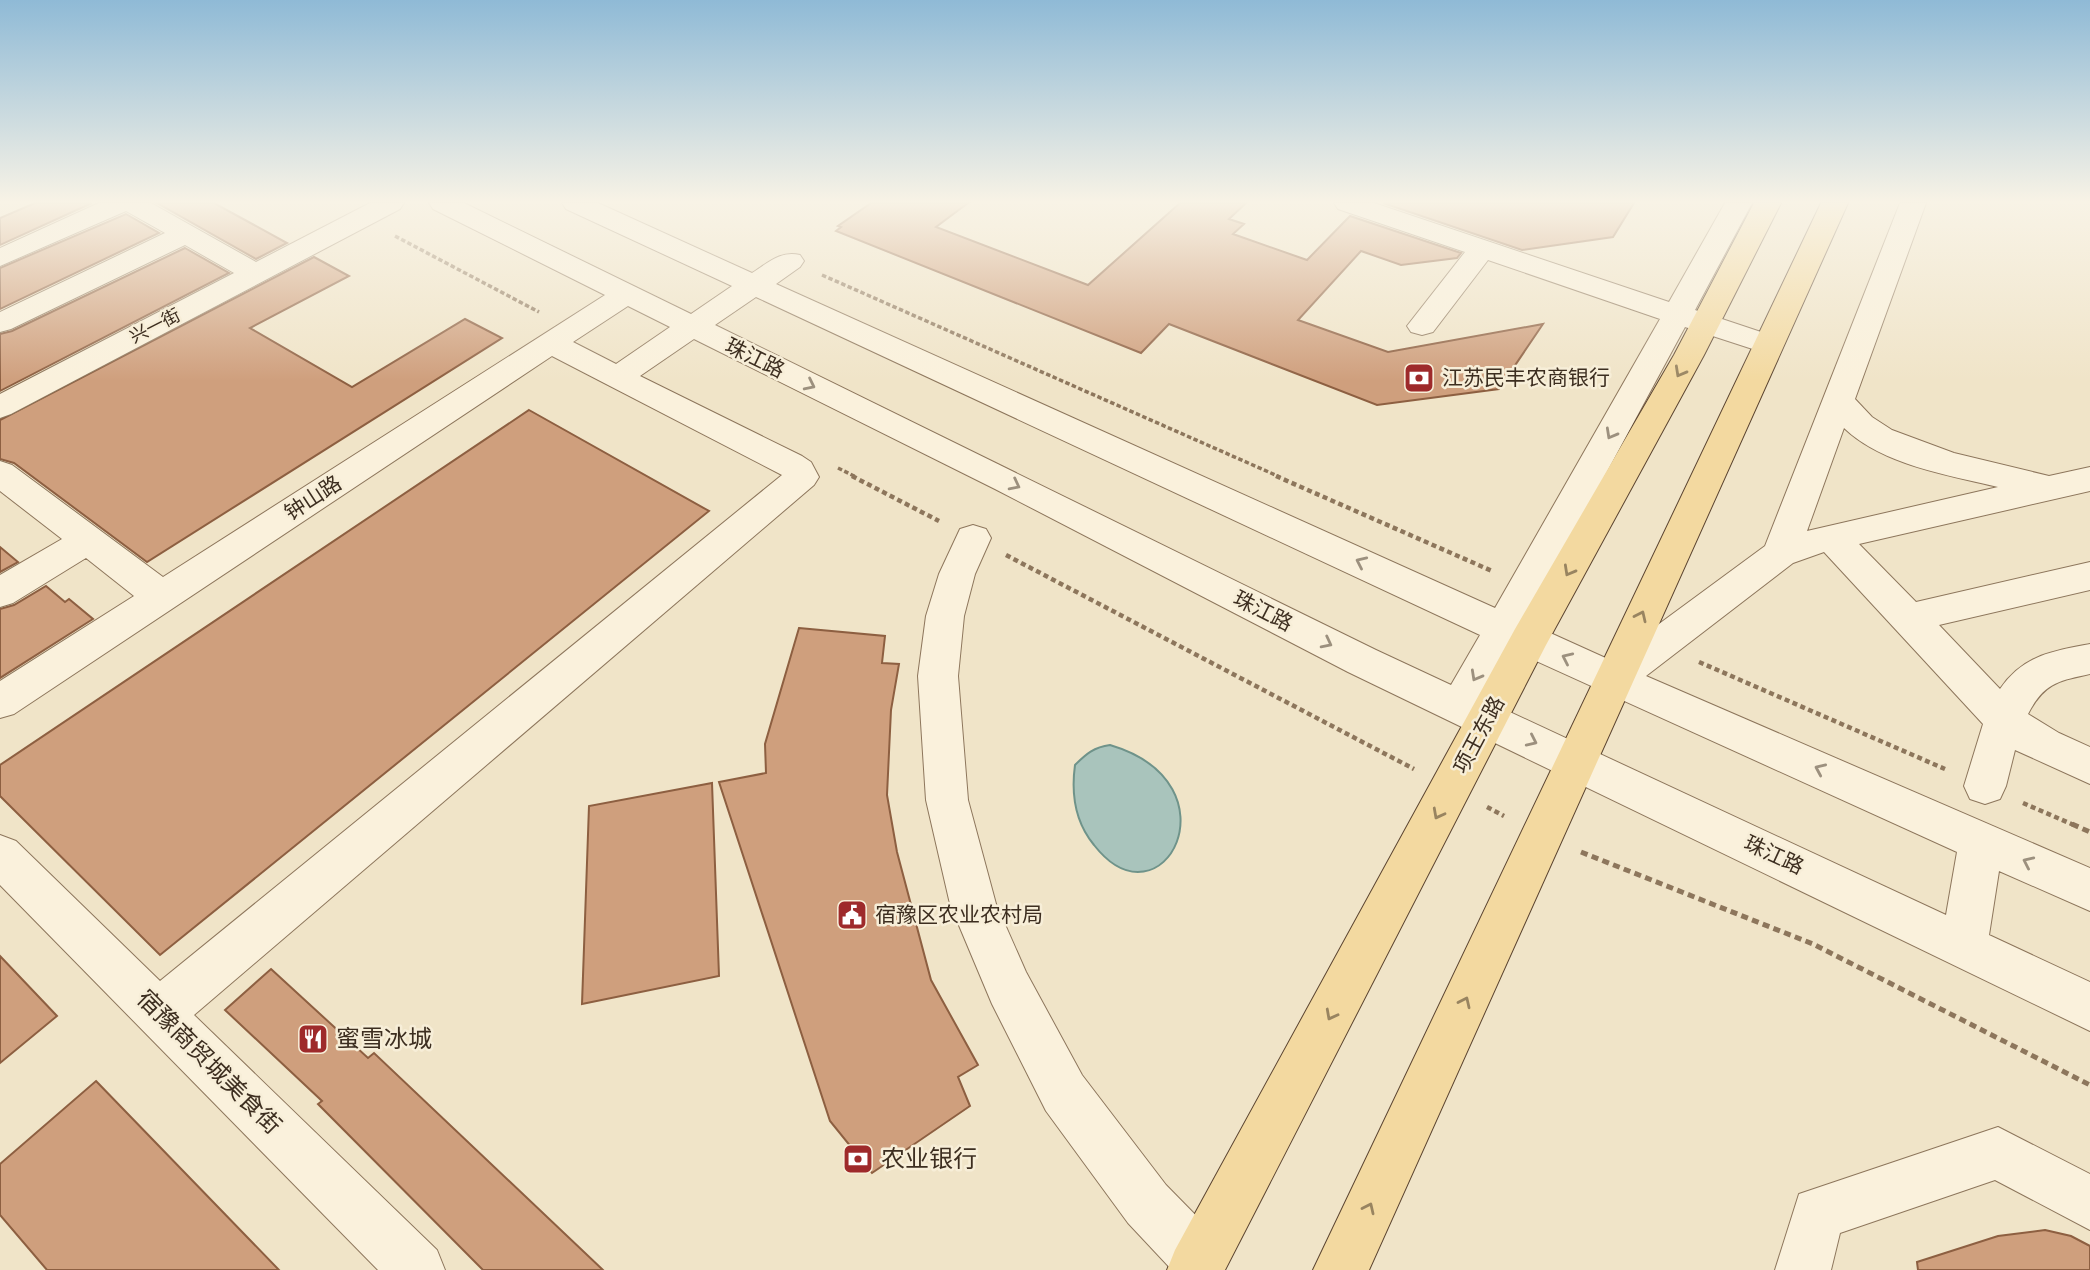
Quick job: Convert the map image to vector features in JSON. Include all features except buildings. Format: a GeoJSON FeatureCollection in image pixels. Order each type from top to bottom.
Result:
{"type":"FeatureCollection","features":[{"type":"Feature","properties":{"kind":"main road","name":"项王东路"},"geometry":{"type":"LineString","coordinates":[[1198,1265],[1452,789],[1474,713],[1691,319],[1729,262]]}},
{"type":"Feature","properties":{"kind":"main road"},"geometry":{"type":"LineString","coordinates":[[1341,1270],[1807,262]]}},
{"type":"Feature","properties":{"kind":"street"},"geometry":{"type":"LineString","coordinates":[[0,323],[127,262]]}},
{"type":"Feature","properties":{"kind":"street"},"geometry":{"type":"LineString","coordinates":[[236,262],[257,274]]}},
{"type":"Feature","properties":{"kind":"street","name":"兴一街"},"geometry":{"type":"LineString","coordinates":[[0,407],[279,262]]}},
{"type":"Feature","properties":{"kind":"street","name":"珠江路"},"geometry":{"type":"LineString","coordinates":[[562,262],[1007,481],[1362,661],[2090,1007]]}},
{"type":"Feature","properties":{"kind":"street"},"geometry":{"type":"LineString","coordinates":[[704,262],[1613,679],[2090,890]]}},
{"type":"Feature","properties":{"kind":"street"},"geometry":{"type":"LineString","coordinates":[[617,377],[788,262]]}},
{"type":"Feature","properties":{"kind":"street"},"geometry":{"type":"LineString","coordinates":[[1422,326],[1472,262]]}},
{"type":"Feature","properties":{"kind":"street"},"geometry":{"type":"LineString","coordinates":[[1522,262],[1768,345]]}},
{"type":"Feature","properties":{"kind":"street"},"geometry":{"type":"LineString","coordinates":[[1516,634],[1527,586],[1691,319],[1714,262]]}},
{"type":"Feature","properties":{"kind":"street"},"geometry":{"type":"LineString","coordinates":[[1780,554],[1891,262]]}},
{"type":"Feature","properties":{"kind":"street","name":"钟山路"},"geometry":{"type":"LineString","coordinates":[[0,702],[626,294]]}},
{"type":"Feature","properties":{"kind":"street"},"geometry":{"type":"LineString","coordinates":[[159,1013],[803,477],[799,470],[790,464],[617,377],[562,336]]}},
{"type":"Feature","properties":{"kind":"street"},"geometry":{"type":"LineString","coordinates":[[1839,400],[1851,417],[1867,430],[1899,445],[1950,462],[2049,488]]}},
{"type":"Feature","properties":{"kind":"street"},"geometry":{"type":"LineString","coordinates":[[1613,679],[1780,554],[1831,537],[2090,479]]}},
{"type":"Feature","properties":{"kind":"street"},"geometry":{"type":"LineString","coordinates":[[4,481],[88,540],[162,597]]}},
{"type":"Feature","properties":{"kind":"street"},"geometry":{"type":"LineString","coordinates":[[1831,537],[2019,733],[2044,747],[2090,766]]}},
{"type":"Feature","properties":{"kind":"street"},"geometry":{"type":"LineString","coordinates":[[973,538],[957,574],[945,616],[938,676],[947,800],[972,904],[1009,988],[1064,1093],[1147,1204],[1198,1265]]}},
{"type":"Feature","properties":{"kind":"street"},"geometry":{"type":"LineString","coordinates":[[0,593],[88,540]]}},
{"type":"Feature","properties":{"kind":"street"},"geometry":{"type":"LineString","coordinates":[[1908,618],[2090,576]]}},
{"type":"Feature","properties":{"kind":"street"},"geometry":{"type":"LineString","coordinates":[[1985,786],[2003,718],[2028,684],[2047,668],[2090,659]]}},
{"type":"Feature","properties":{"kind":"street"},"geometry":{"type":"LineString","coordinates":[[1965,946],[1981,840]]}},
{"type":"Feature","properties":{"kind":"street","name":"宿豫商贸城美食街"},"geometry":{"type":"LineString","coordinates":[[0,855],[417,1270]]}},
{"type":"Feature","properties":{"kind":"street"},"geometry":{"type":"LineString","coordinates":[[1802,1270],[1818,1213],[1998,1153],[2090,1203]]}},
{"type":"Feature","properties":{"kind":"path"},"geometry":{"type":"LineString","coordinates":[[435,262],[562,336]]}},
{"type":"Feature","properties":{"kind":"path"},"geometry":{"type":"LineString","coordinates":[[793,262],[1527,586]]}},
{"type":"Feature","properties":{"kind":"path"},"geometry":{"type":"LineString","coordinates":[[830,463],[1541,836],[1814,944],[2090,1085]]}},
{"type":"Feature","properties":{"kind":"path"},"geometry":{"type":"LineString","coordinates":[[1660,645],[2090,832]]}},
{"type":"Feature","properties":{"kind":"water"},"geometry":{"type":"Polygon","coordinates":[[[1110,745],[1150,764],[1172,789],[1180,817],[1177,842],[1163,862],[1144,872],[1120,867],[1094,845],[1082,827],[1076,807],[1075,765],[1099,747],[1110,745]]]}},
{"type":"Feature","properties":{"kind":"place","name":"江苏民丰农商银行"},"geometry":{"type":"Point","coordinates":[1419,378]}},
{"type":"Feature","properties":{"kind":"place","name":"宿豫区农业农村局"},"geometry":{"type":"Point","coordinates":[852,915]}},
{"type":"Feature","properties":{"kind":"place","name":"蜜雪冰城"},"geometry":{"type":"Point","coordinates":[313,1039]}},
{"type":"Feature","properties":{"kind":"place","name":"农业银行"},"geometry":{"type":"Point","coordinates":[858,1159]}}]}
